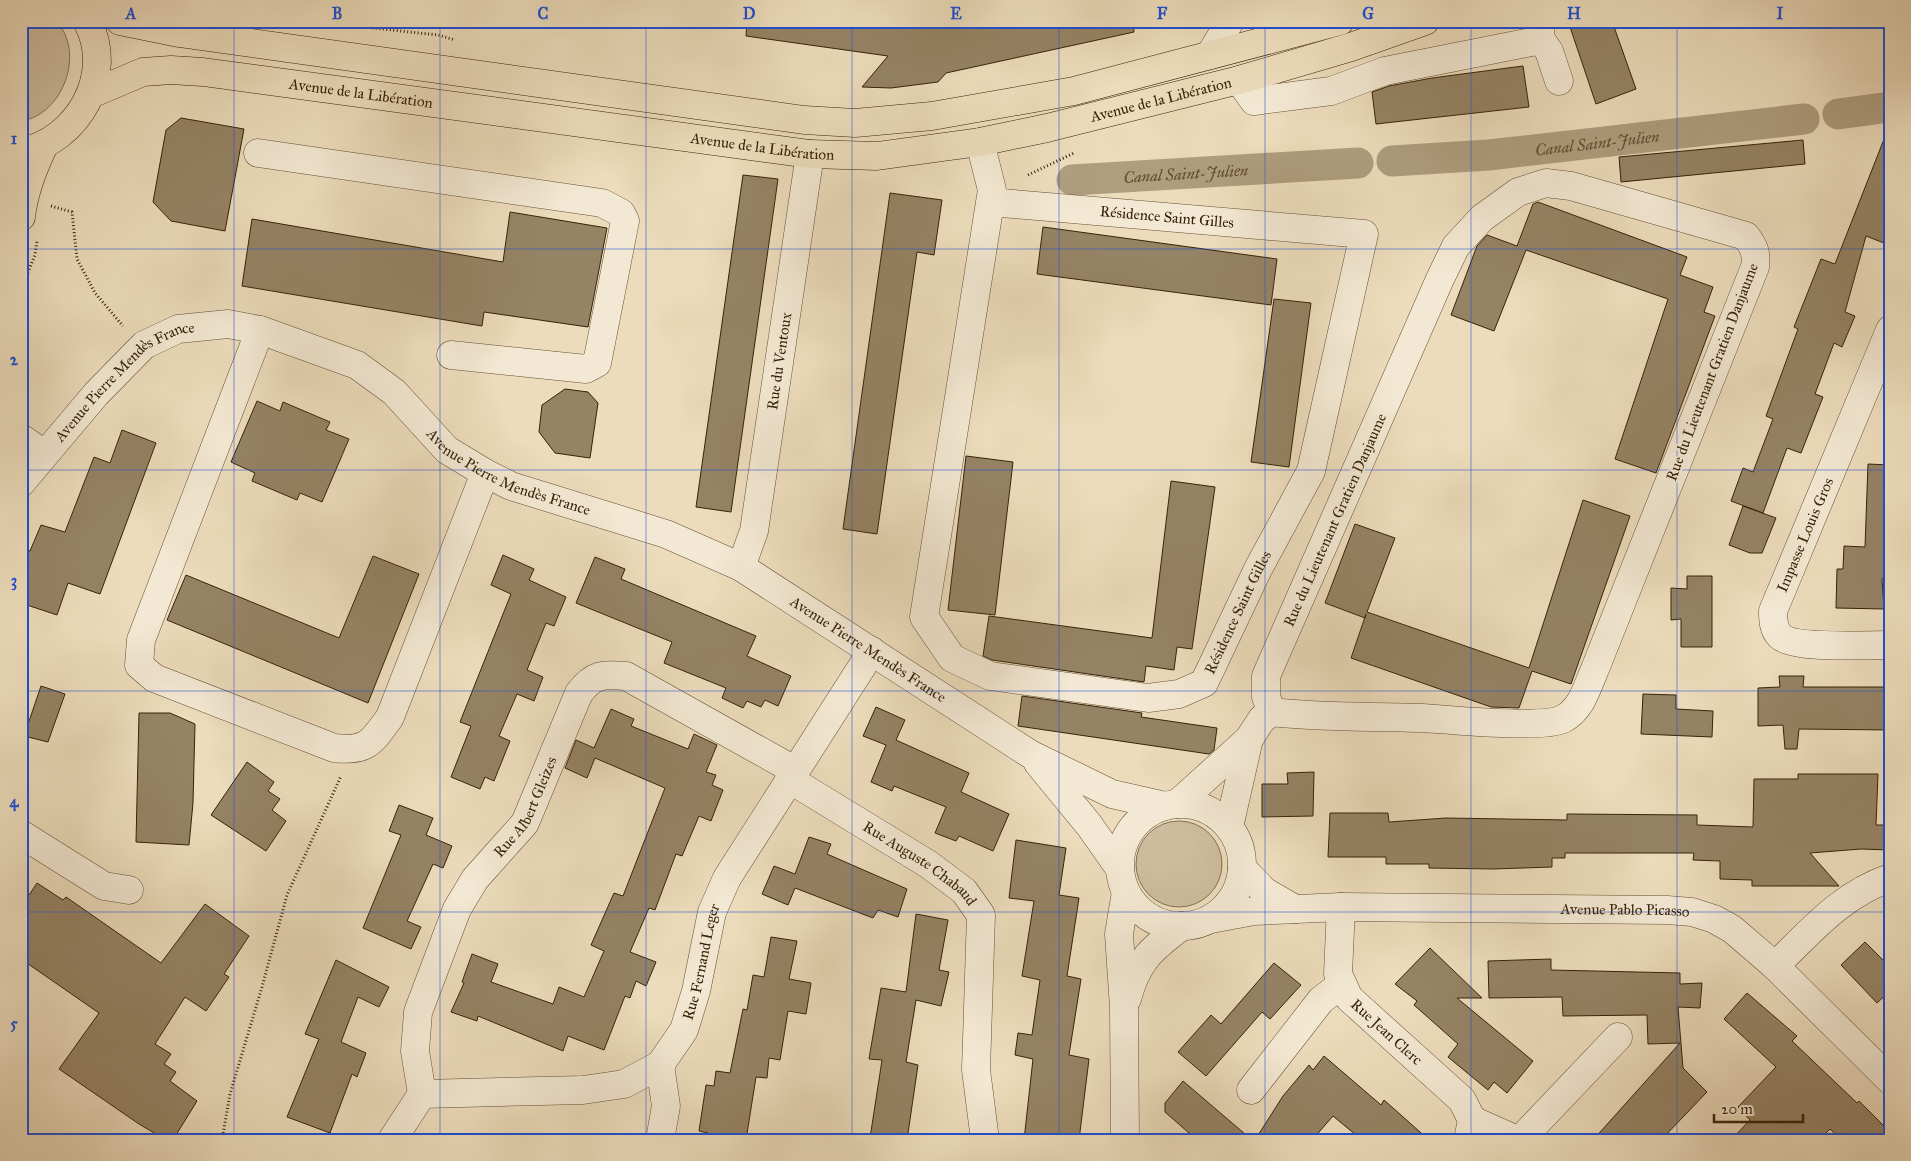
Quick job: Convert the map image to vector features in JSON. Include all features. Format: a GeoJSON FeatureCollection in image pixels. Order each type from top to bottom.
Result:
{"type":"FeatureCollection","features":[{"type":"Feature","properties":{"kind":"main road"},"geometry":{"type":"LineString","coordinates":[[28,216],[33,148],[72,124],[83,110],[91,94],[96,72],[96,50],[86,21]]}},
{"type":"Feature","properties":{"kind":"main road","name":"Avenue de la Libération"},"geometry":{"type":"LineString","coordinates":[[120,21],[179,34],[804,120],[855,124],[932,116],[1074,91],[1319,24]]}},
{"type":"Feature","properties":{"kind":"main road","name":"Avenue de la Libération"},"geometry":{"type":"LineString","coordinates":[[91,94],[143,72],[171,70],[203,72],[810,154],[877,156],[980,142],[1114,112],[1239,80],[1351,47],[1425,21]]}},
{"type":"Feature","properties":{"kind":"street"},"geometry":{"type":"LineString","coordinates":[[1210,55],[1230,21]]}},
{"type":"Feature","properties":{"kind":"street"},"geometry":{"type":"LineString","coordinates":[[1239,80],[1254,101],[1331,91],[1385,71],[1540,31],[1559,81]]}},
{"type":"Feature","properties":{"kind":"street","name":"Résidence Saint Gilles"},"geometry":{"type":"LineString","coordinates":[[980,142],[991,196],[924,617],[952,658],[990,676],[1148,698],[1179,694],[1204,683],[1258,569],[1311,471],[1364,234],[991,196]]}},
{"type":"Feature","properties":{"kind":"street"},"geometry":{"type":"LineString","coordinates":[[258,152],[602,204],[621,213],[625,221],[597,363],[586,369],[451,355]]}},
{"type":"Feature","properties":{"kind":"street","name":"Rue du Ventoux"},"geometry":{"type":"LineString","coordinates":[[741,567],[754,532],[810,154]]}},
{"type":"Feature","properties":{"kind":"street","name":"Rue du Lieutenant Gratien Danjaume"},"geometry":{"type":"LineString","coordinates":[[1546,183],[1571,186],[1746,236],[1753,246],[1756,256],[1755,266],[1577,710],[1562,720],[1535,724],[1420,718],[1317,717],[1272,712],[1266,697],[1266,676],[1440,279],[1456,246],[1482,218],[1518,192],[1546,183]]}},
{"type":"Feature","properties":{"kind":"street","name":"Avenue Pierre Mendès France"},"geometry":{"type":"LineString","coordinates":[[21,483],[96,394],[144,345],[178,329],[228,324],[260,330],[358,365],[394,392],[447,450],[485,474],[511,486],[666,534],[741,567],[1030,754],[1112,794],[1171,805]]}},
{"type":"Feature","properties":{"kind":"street"},"geometry":{"type":"LineString","coordinates":[[260,330],[141,640],[139,665],[154,678],[334,748],[353,751],[364,748],[377,735],[390,717],[485,474]]}},
{"type":"Feature","properties":{"kind":"street","name":"Impasse Louis Gros"},"geometry":{"type":"LineString","coordinates":[[1890,330],[1773,610],[1773,625],[1780,636],[1794,644],[1890,645]]}},
{"type":"Feature","properties":{"kind":"street"},"geometry":{"type":"LineString","coordinates":[[21,438],[44,454]]}},
{"type":"Feature","properties":{"kind":"street","name":"Rue Fernand Leger"},"geometry":{"type":"LineString","coordinates":[[422,1094],[582,1090],[624,1084],[660,1065],[684,1030],[696,991],[712,912],[727,878],[872,651]]}},
{"type":"Feature","properties":{"kind":"street","name":"Rue Albert Gleizes"},"geometry":{"type":"LineString","coordinates":[[422,1094],[415,1051],[418,1012],[457,909],[475,879],[524,823],[578,693],[590,679],[607,675],[626,676],[792,774]]}},
{"type":"Feature","properties":{"kind":"street"},"geometry":{"type":"LineString","coordinates":[[1171,805],[1249,739],[1262,719],[1272,712]]}},
{"type":"Feature","properties":{"kind":"street"},"geometry":{"type":"LineString","coordinates":[[1229,826],[1249,739]]}},
{"type":"Feature","properties":{"kind":"street","name":"Avenue Pierre Mendès France"},"geometry":{"type":"LineString","coordinates":[[1030,754],[1090,825],[1123,881]]}},
{"type":"Feature","properties":{"kind":"street","name":"Rue Auguste Chabaud"},"geometry":{"type":"LineString","coordinates":[[792,774],[928,864],[964,891],[980,915],[976,1070],[985,1140]]}},
{"type":"Feature","properties":{"kind":"street"},"geometry":{"type":"LineString","coordinates":[[1123,881],[1135,906],[1149,918],[1165,924],[1182,926],[1197,924],[1223,910],[1233,897],[1240,883],[1241,853],[1229,826],[1206,809],[1192,804],[1171,805],[1149,813],[1136,823],[1126,837],[1121,853],[1123,881],[1119,934],[1124,1008],[1125,1140]]}},
{"type":"Feature","properties":{"kind":"street"},"geometry":{"type":"LineString","coordinates":[[21,834],[104,886],[129,890]]}},
{"type":"Feature","properties":{"kind":"street"},"geometry":{"type":"LineString","coordinates":[[1242,868],[1264,891],[1295,909]]}},
{"type":"Feature","properties":{"kind":"street"},"geometry":{"type":"LineString","coordinates":[[1775,966],[1848,897],[1872,884],[1890,878]]}},
{"type":"Feature","properties":{"kind":"street","name":"Avenue Pablo Picasso"},"geometry":{"type":"LineString","coordinates":[[1211,918],[1254,911],[1341,907],[1667,910],[1692,912],[1714,919],[1732,929],[1775,966],[1890,1080]]}},
{"type":"Feature","properties":{"kind":"street","name":"Rue Jean Clerc"},"geometry":{"type":"LineString","coordinates":[[1341,907],[1338,974],[1349,998],[1462,1100],[1470,1130]]}},
{"type":"Feature","properties":{"kind":"street"},"geometry":{"type":"LineString","coordinates":[[1124,1008],[1132,980],[1139,965],[1165,939],[1182,926]]}},
{"type":"Feature","properties":{"kind":"street"},"geometry":{"type":"LineString","coordinates":[[1252,1090],[1322,1000],[1342,984]]}},
{"type":"Feature","properties":{"kind":"street"},"geometry":{"type":"LineString","coordinates":[[1470,1130],[1519,1140],[1618,1037]]}},
{"type":"Feature","properties":{"kind":"street"},"geometry":{"type":"LineString","coordinates":[[660,1065],[666,1106],[660,1140]]}},
{"type":"Feature","properties":{"kind":"street"},"geometry":{"type":"LineString","coordinates":[[392,1140],[422,1094]]}},
{"type":"Feature","properties":{"kind":"path"},"geometry":{"type":"LineString","coordinates":[[345,24],[456,40]]}},
{"type":"Feature","properties":{"kind":"path"},"geometry":{"type":"LineString","coordinates":[[991,196],[1065,159],[1082,148]]}},
{"type":"Feature","properties":{"kind":"path"},"geometry":{"type":"LineString","coordinates":[[21,289],[35,255],[28,216],[72,212],[77,259],[95,293],[122,326],[144,345]]}},
{"type":"Feature","properties":{"kind":"path"},"geometry":{"type":"LineString","coordinates":[[222,1140],[230,1094],[287,894],[353,751]]}},
{"type":"Feature","properties":{"kind":"shaded area"},"geometry":{"type":"Polygon","coordinates":[[[21,21],[56,21],[65,34],[69,49],[69,65],[66,80],[58,95],[48,107],[36,116],[21,121],[21,21]]]}},
{"type":"Feature","properties":{"kind":"shaded area"},"geometry":{"type":"Polygon","coordinates":[[[1179,821],[1195,825],[1209,834],[1218,848],[1222,864],[1218,880],[1209,894],[1195,903],[1179,907],[1163,903],[1149,894],[1140,880],[1136,864],[1140,848],[1149,834],[1163,825],[1179,821]]]}},
{"type":"Feature","properties":{"kind":"building"},"geometry":{"type":"Polygon","coordinates":[[[747,21],[1133,22],[1134,32],[946,73],[938,82],[891,88],[862,87],[888,56],[746,36],[747,21]]]}},
{"type":"Feature","properties":{"kind":"building"},"geometry":{"type":"Polygon","coordinates":[[[1568,21],[1612,21],[1636,89],[1596,104],[1568,21]]]}},
{"type":"Feature","properties":{"kind":"building"},"geometry":{"type":"Polygon","coordinates":[[[1523,66],[1529,107],[1376,124],[1372,92],[1389,86],[1432,78],[1523,66]]]}},
{"type":"Feature","properties":{"kind":"building"},"geometry":{"type":"Polygon","coordinates":[[[181,118],[244,129],[225,231],[171,221],[153,202],[166,130],[181,118]]]}},
{"type":"Feature","properties":{"kind":"building"},"geometry":{"type":"Polygon","coordinates":[[[1888,129],[1890,230],[1884,243],[1866,236],[1845,312],[1855,316],[1842,347],[1834,343],[1815,394],[1823,397],[1801,453],[1787,448],[1763,513],[1731,501],[1743,468],[1753,472],[1773,419],[1766,416],[1798,329],[1794,327],[1821,259],[1835,264],[1888,129]]]}},
{"type":"Feature","properties":{"kind":"building"},"geometry":{"type":"Polygon","coordinates":[[[1803,140],[1805,164],[1621,182],[1619,157],[1803,140]]]}},
{"type":"Feature","properties":{"kind":"building"},"geometry":{"type":"Polygon","coordinates":[[[743,175],[778,179],[731,512],[696,507],[743,175]]]}},
{"type":"Feature","properties":{"kind":"building"},"geometry":{"type":"Polygon","coordinates":[[[890,193],[942,200],[934,255],[917,252],[877,534],[843,529],[890,193]]]}},
{"type":"Feature","properties":{"kind":"building"},"geometry":{"type":"Polygon","coordinates":[[[1538,202],[1687,257],[1680,275],[1713,287],[1704,312],[1715,316],[1656,473],[1615,459],[1668,299],[1526,250],[1494,331],[1451,315],[1477,246],[1487,235],[1517,246],[1533,204],[1538,202]]]}},
{"type":"Feature","properties":{"kind":"building"},"geometry":{"type":"Polygon","coordinates":[[[510,212],[607,228],[588,327],[484,312],[482,326],[242,286],[252,219],[503,262],[510,212]]]}},
{"type":"Feature","properties":{"kind":"building"},"geometry":{"type":"Polygon","coordinates":[[[1043,227],[1277,259],[1271,305],[1037,274],[1043,227]]]}},
{"type":"Feature","properties":{"kind":"building"},"geometry":{"type":"Polygon","coordinates":[[[1274,299],[1311,303],[1289,467],[1251,462],[1274,299]]]}},
{"type":"Feature","properties":{"kind":"building"},"geometry":{"type":"Polygon","coordinates":[[[565,389],[588,392],[598,403],[590,458],[555,453],[539,432],[542,405],[565,389]]]}},
{"type":"Feature","properties":{"kind":"building"},"geometry":{"type":"Polygon","coordinates":[[[257,401],[280,411],[283,402],[330,422],[326,430],[349,439],[322,502],[300,493],[297,500],[252,481],[255,473],[231,462],[257,401]]]}},
{"type":"Feature","properties":{"kind":"building"},"geometry":{"type":"Polygon","coordinates":[[[122,430],[156,443],[100,594],[68,583],[57,615],[21,603],[21,548],[30,551],[41,525],[65,532],[94,457],[110,463],[122,430]]]}},
{"type":"Feature","properties":{"kind":"building"},"geometry":{"type":"Polygon","coordinates":[[[966,456],[1013,462],[995,615],[948,610],[966,456]]]}},
{"type":"Feature","properties":{"kind":"building"},"geometry":{"type":"Polygon","coordinates":[[[1868,464],[1890,465],[1890,580],[1882,579],[1884,609],[1836,608],[1837,569],[1843,569],[1844,546],[1865,547],[1868,464]]]}},
{"type":"Feature","properties":{"kind":"building"},"geometry":{"type":"Polygon","coordinates":[[[1171,481],[1215,487],[1192,649],[1177,647],[1174,670],[1146,666],[1144,682],[992,660],[983,656],[989,616],[1152,638],[1171,481]]]}},
{"type":"Feature","properties":{"kind":"building"},"geometry":{"type":"Polygon","coordinates":[[[1583,500],[1630,516],[1571,684],[1532,671],[1519,708],[1491,707],[1351,658],[1365,618],[1325,603],[1355,524],[1395,538],[1367,612],[1529,668],[1583,500]]]}},
{"type":"Feature","properties":{"kind":"building"},"geometry":{"type":"Polygon","coordinates":[[[1743,506],[1776,518],[1762,553],[1750,553],[1729,545],[1743,506]]]}},
{"type":"Feature","properties":{"kind":"building"},"geometry":{"type":"Polygon","coordinates":[[[503,555],[534,569],[529,580],[566,597],[554,626],[546,623],[527,670],[543,677],[534,701],[517,694],[499,736],[510,741],[494,781],[485,777],[480,789],[451,777],[471,726],[460,722],[511,594],[491,585],[503,555]]]}},
{"type":"Feature","properties":{"kind":"building"},"geometry":{"type":"Polygon","coordinates":[[[373,556],[419,574],[368,703],[167,620],[186,575],[339,638],[373,556]]]}},
{"type":"Feature","properties":{"kind":"building"},"geometry":{"type":"Polygon","coordinates":[[[595,557],[625,569],[621,579],[756,636],[747,656],[791,676],[778,706],[765,700],[761,707],[747,701],[743,708],[722,698],[726,688],[664,663],[672,642],[576,603],[595,557]]]}},
{"type":"Feature","properties":{"kind":"building"},"geometry":{"type":"Polygon","coordinates":[[[1687,576],[1712,576],[1712,647],[1681,647],[1681,619],[1671,620],[1671,588],[1687,589],[1687,576]]]}},
{"type":"Feature","properties":{"kind":"building"},"geometry":{"type":"Polygon","coordinates":[[[1779,676],[1804,676],[1803,687],[1890,687],[1890,730],[1799,729],[1797,749],[1785,749],[1783,725],[1758,726],[1758,688],[1780,687],[1779,676]]]}},
{"type":"Feature","properties":{"kind":"building"},"geometry":{"type":"Polygon","coordinates":[[[41,686],[65,694],[48,742],[24,736],[41,686]]]}},
{"type":"Feature","properties":{"kind":"building"},"geometry":{"type":"Polygon","coordinates":[[[1643,694],[1676,695],[1676,709],[1713,711],[1712,737],[1641,734],[1643,694]]]}},
{"type":"Feature","properties":{"kind":"building"},"geometry":{"type":"Polygon","coordinates":[[[1022,696],[1142,713],[1141,717],[1217,728],[1214,750],[1209,754],[1018,726],[1022,696]]]}},
{"type":"Feature","properties":{"kind":"building"},"geometry":{"type":"Polygon","coordinates":[[[876,707],[905,720],[896,740],[969,773],[961,792],[1009,814],[993,851],[959,836],[956,841],[935,833],[946,807],[894,786],[892,791],[871,782],[886,745],[863,736],[876,707]]]}},
{"type":"Feature","properties":{"kind":"building"},"geometry":{"type":"Polygon","coordinates":[[[611,709],[634,719],[631,726],[688,749],[694,734],[717,745],[706,772],[716,775],[712,785],[723,790],[711,821],[699,816],[682,856],[676,854],[655,910],[649,908],[630,952],[656,962],[646,986],[636,981],[630,998],[625,996],[604,1050],[568,1036],[563,1051],[478,1016],[477,1021],[451,1012],[464,983],[462,982],[472,954],[498,964],[491,982],[553,1004],[559,987],[584,997],[604,951],[591,945],[614,893],[623,896],[665,788],[595,758],[587,778],[565,768],[576,740],[594,748],[611,709]]]}},
{"type":"Feature","properties":{"kind":"building"},"geometry":{"type":"Polygon","coordinates":[[[139,713],[170,713],[195,724],[193,803],[189,845],[136,842],[139,713]]]}},
{"type":"Feature","properties":{"kind":"building"},"geometry":{"type":"Polygon","coordinates":[[[247,762],[274,782],[268,791],[280,799],[272,810],[286,821],[266,851],[211,815],[247,762]]]}},
{"type":"Feature","properties":{"kind":"building"},"geometry":{"type":"Polygon","coordinates":[[[1314,772],[1313,816],[1262,817],[1262,784],[1288,784],[1287,773],[1314,772]]]}},
{"type":"Feature","properties":{"kind":"building"},"geometry":{"type":"Polygon","coordinates":[[[1798,774],[1878,774],[1876,825],[1889,825],[1889,850],[1861,849],[1810,853],[1839,886],[1752,886],[1752,880],[1720,879],[1720,861],[1693,860],[1694,853],[1565,853],[1565,858],[1552,858],[1552,867],[1493,869],[1429,868],[1429,864],[1386,864],[1386,857],[1328,857],[1330,813],[1388,813],[1389,822],[1446,818],[1567,820],[1567,814],[1697,815],[1697,825],[1753,827],[1754,779],[1798,779],[1798,774]]]}},
{"type":"Feature","properties":{"kind":"building"},"geometry":{"type":"Polygon","coordinates":[[[399,805],[433,818],[426,835],[452,846],[443,868],[433,864],[407,921],[421,927],[411,949],[363,928],[401,835],[389,831],[399,805]]]}},
{"type":"Feature","properties":{"kind":"building"},"geometry":{"type":"Polygon","coordinates":[[[809,837],[831,844],[827,854],[907,889],[898,917],[878,910],[873,918],[795,888],[788,905],[762,894],[774,866],[795,874],[809,837]]]}},
{"type":"Feature","properties":{"kind":"building"},"geometry":{"type":"Polygon","coordinates":[[[1016,840],[1066,848],[1059,895],[1079,898],[1067,976],[1081,979],[1069,1055],[1089,1059],[1079,1140],[1024,1140],[1033,1059],[1015,1055],[1018,1033],[1032,1035],[1040,980],[1022,976],[1034,901],[1009,898],[1016,840]]]}},
{"type":"Feature","properties":{"kind":"building"},"geometry":{"type":"Polygon","coordinates":[[[37,883],[63,900],[66,897],[161,963],[205,904],[249,936],[224,974],[229,977],[206,1011],[185,997],[155,1044],[171,1054],[164,1064],[176,1072],[170,1081],[197,1101],[173,1140],[166,1140],[139,1124],[59,1069],[99,1013],[21,959],[21,890],[29,895],[37,883]]]}},
{"type":"Feature","properties":{"kind":"building"},"geometry":{"type":"Polygon","coordinates":[[[916,914],[948,920],[939,970],[949,972],[941,1006],[916,1000],[906,1062],[918,1065],[907,1140],[870,1138],[882,1060],[869,1059],[881,988],[906,992],[916,914]]]}},
{"type":"Feature","properties":{"kind":"building"},"geometry":{"type":"Polygon","coordinates":[[[771,937],[797,941],[789,979],[811,983],[806,1014],[788,1011],[780,1060],[769,1058],[767,1078],[756,1077],[746,1140],[707,1140],[708,1133],[699,1131],[706,1085],[714,1086],[716,1071],[730,1073],[743,1009],[747,1010],[753,975],[764,977],[771,937]]]}},
{"type":"Feature","properties":{"kind":"building"},"geometry":{"type":"Polygon","coordinates":[[[1865,942],[1890,967],[1890,991],[1877,1003],[1841,965],[1865,942]]]}},
{"type":"Feature","properties":{"kind":"building"},"geometry":{"type":"Polygon","coordinates":[[[1430,948],[1482,998],[1457,998],[1533,1061],[1507,1093],[1494,1082],[1488,1090],[1448,1057],[1458,1044],[1414,1005],[1417,1001],[1395,984],[1430,948]]]}},
{"type":"Feature","properties":{"kind":"building"},"geometry":{"type":"Polygon","coordinates":[[[1551,959],[1551,970],[1680,973],[1680,984],[1702,983],[1700,1008],[1678,1007],[1683,1068],[1707,1092],[1661,1140],[1593,1140],[1680,1043],[1648,1044],[1647,1015],[1563,1016],[1562,997],[1489,998],[1488,961],[1551,959]]]}},
{"type":"Feature","properties":{"kind":"building"},"geometry":{"type":"Polygon","coordinates":[[[336,960],[389,987],[379,1007],[358,997],[341,1042],[366,1053],[357,1077],[352,1074],[330,1133],[287,1117],[319,1039],[305,1034],[336,960]]]}},
{"type":"Feature","properties":{"kind":"building"},"geometry":{"type":"Polygon","coordinates":[[[1274,963],[1301,985],[1270,1019],[1262,1012],[1206,1076],[1178,1052],[1211,1015],[1221,1024],[1274,963]]]}},
{"type":"Feature","properties":{"kind":"building"},"geometry":{"type":"Polygon","coordinates":[[[1747,993],[1797,1036],[1792,1041],[1857,1103],[1859,1101],[1890,1132],[1890,1140],[1842,1140],[1830,1129],[1819,1140],[1731,1140],[1750,1120],[1738,1107],[1776,1067],[1724,1019],[1747,993]]]}},
{"type":"Feature","properties":{"kind":"building"},"geometry":{"type":"Polygon","coordinates":[[[1324,1056],[1381,1105],[1384,1100],[1429,1140],[1362,1140],[1333,1116],[1312,1140],[1255,1140],[1283,1096],[1309,1065],[1313,1070],[1324,1056]]]}},
{"type":"Feature","properties":{"kind":"building"},"geometry":{"type":"Polygon","coordinates":[[[1183,1081],[1252,1140],[1197,1140],[1165,1112],[1165,1103],[1183,1081]]]}},
{"type":"Feature","properties":{"kind":"waterway","name":"Canal Saint-Julien"},"geometry":{"type":"LineString","coordinates":[[1838,114],[1890,107]]}},
{"type":"Feature","properties":{"kind":"waterway","name":"Canal Saint-Julien"},"geometry":{"type":"LineString","coordinates":[[1392,161],[1489,155],[1804,119]]}},
{"type":"Feature","properties":{"kind":"waterway","name":"Canal Saint-Julien"},"geometry":{"type":"LineString","coordinates":[[1072,180],[1358,163]]}}]}
